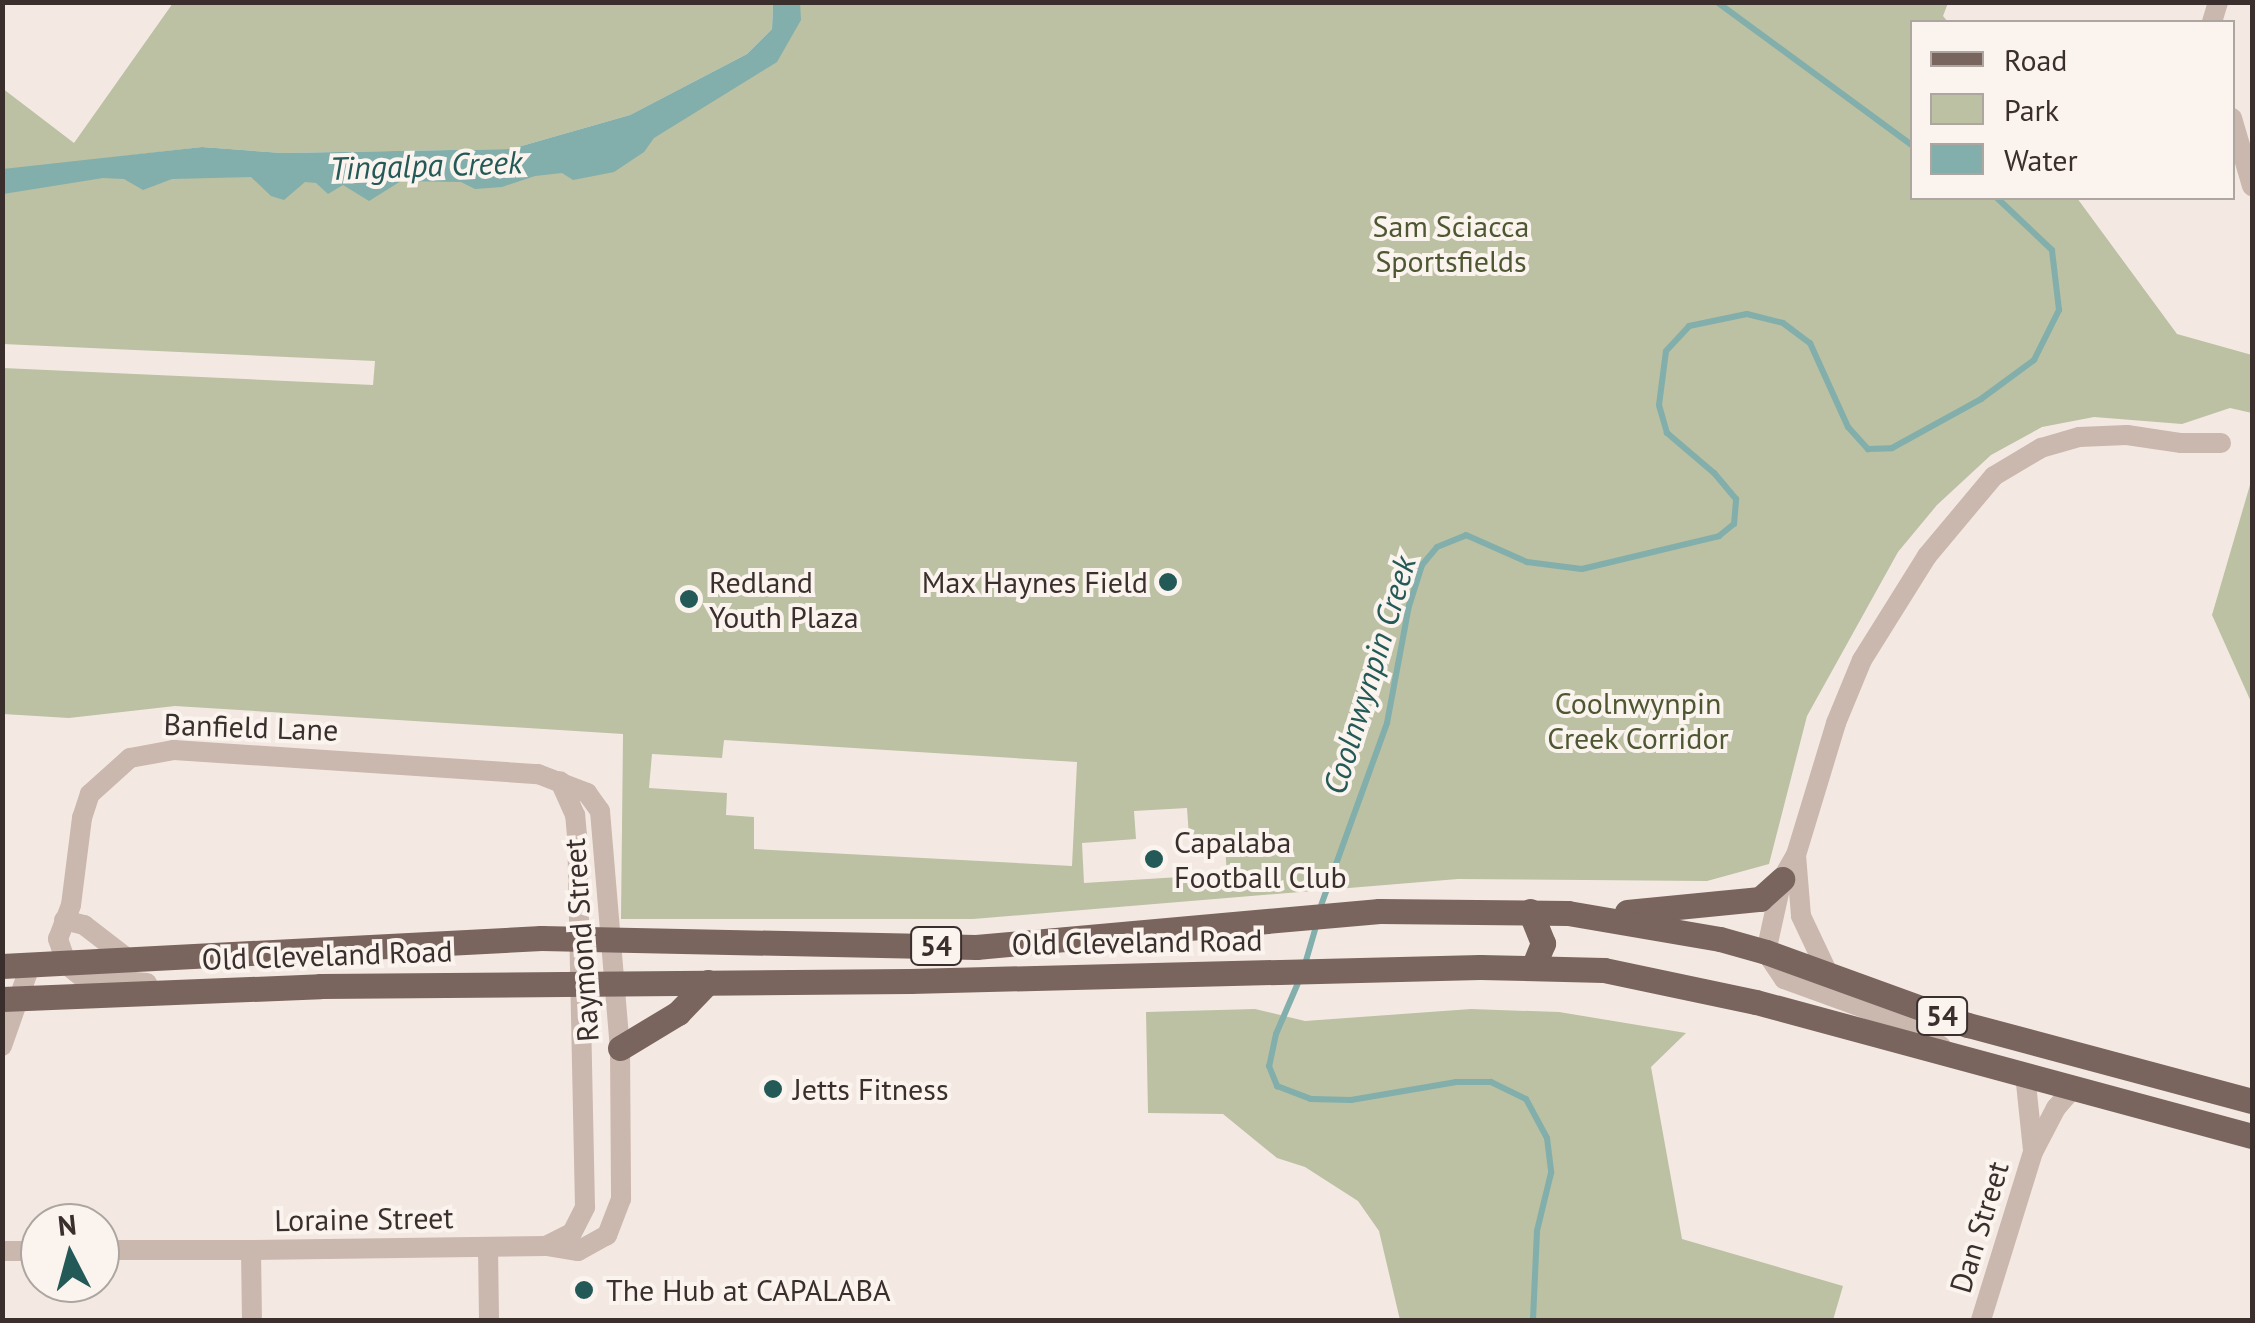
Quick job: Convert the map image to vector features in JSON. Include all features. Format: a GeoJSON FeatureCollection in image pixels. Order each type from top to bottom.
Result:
{"type":"FeatureCollection","features":[{"type":"Feature","properties":{"kind":"main road"},"geometry":{"type":"LineString","coordinates":[[1592,916],[1760,899],[1782,879]]}},
{"type":"Feature","properties":{"kind":"main road","name":"Old Cleveland Road"},"geometry":{"type":"LineString","coordinates":[[2,966],[132,962],[430,941],[579,939],[976,947],[1379,911],[1530,911],[1592,916],[1766,952],[1982,1029],[2252,1101]]}},
{"type":"Feature","properties":{"kind":"main road"},"geometry":{"type":"LineString","coordinates":[[1530,911],[1543,943],[1533,968]]}},
{"type":"Feature","properties":{"kind":"main road","name":"Old Cleveland Road"},"geometry":{"type":"LineString","coordinates":[[10,999],[262,988],[1533,968],[1644,976],[1956,1055],[2252,1136]]}},
{"type":"Feature","properties":{"kind":"main road"},"geometry":{"type":"LineString","coordinates":[[620,1048],[678,1013],[708,982]]}},
{"type":"Feature","properties":{"kind":"street"},"geometry":{"type":"LineString","coordinates":[[2235,128],[2252,186]]}},
{"type":"Feature","properties":{"kind":"street"},"geometry":{"type":"LineString","coordinates":[[1956,1055],[1898,1020],[1784,980],[1766,952],[1782,879],[1796,856],[1836,724],[1862,660],[1927,556],[1994,476],[2041,448],[2079,437],[2127,435],[2181,444],[2221,443]]}},
{"type":"Feature","properties":{"kind":"street","name":"Banfield Lane"},"geometry":{"type":"LineString","coordinates":[[68,965],[58,938],[90,794],[114,768],[151,752],[174,750],[433,766],[538,774],[560,782]]}},
{"type":"Feature","properties":{"kind":"street","name":"Raymond Street"},"geometry":{"type":"LineString","coordinates":[[546,1246],[572,1233],[585,1207],[575,816],[560,782]]}},
{"type":"Feature","properties":{"kind":"street","name":"Raymond Street"},"geometry":{"type":"LineString","coordinates":[[488,1247],[546,1246],[578,1251],[598,1244],[615,1223],[621,1198],[620,1048],[600,811],[587,792],[560,782]]}},
{"type":"Feature","properties":{"kind":"street"},"geometry":{"type":"LineString","coordinates":[[1796,856],[1801,916],[1827,971]]}},
{"type":"Feature","properties":{"kind":"street"},"geometry":{"type":"LineString","coordinates":[[64,920],[84,926],[132,962]]}},
{"type":"Feature","properties":{"kind":"street"},"geometry":{"type":"LineString","coordinates":[[68,965],[83,978],[97,982],[262,988]]}},
{"type":"Feature","properties":{"kind":"street"},"geometry":{"type":"LineString","coordinates":[[2,1046],[10,999],[30,966]]}},
{"type":"Feature","properties":{"kind":"street","name":"Dan Street"},"geometry":{"type":"LineString","coordinates":[[2025,1074],[2034,1152]]}},
{"type":"Feature","properties":{"kind":"street","name":"Dan Street"},"geometry":{"type":"LineString","coordinates":[[1981,1320],[2034,1152],[2056,1108],[2074,1087]]}},
{"type":"Feature","properties":{"kind":"street"},"geometry":{"type":"LineString","coordinates":[[488,1247],[489,1320]]}},
{"type":"Feature","properties":{"kind":"street","name":"Loraine Street"},"geometry":{"type":"LineString","coordinates":[[252,1320],[251,1250],[488,1247]]}},
{"type":"Feature","properties":{"kind":"street"},"geometry":{"type":"LineString","coordinates":[[120,1250],[251,1250]]}},
{"type":"Feature","properties":{"kind":"green space"},"geometry":{"type":"Polygon","coordinates":[[[173,3],[773,3],[772,29],[747,54],[630,115],[511,149],[282,153],[202,147],[99,159],[3,181],[2,88],[74,143],[173,3]]]}},
{"type":"Feature","properties":{"kind":"green space","name":"Sam Sciacca Sportsfields"},"geometry":{"type":"Polygon","coordinates":[[[785,3],[1948,3],[1943,16],[1946,20],[1910,20],[1910,200],[2078,200],[2177,334],[2252,355],[2252,413],[2230,408],[2182,424],[2094,417],[2042,427],[1991,455],[1937,505],[1898,552],[1807,716],[1769,864],[1707,881],[1458,879],[973,919],[621,919],[623,734],[175,706],[69,718],[3,714],[3,368],[373,385],[375,361],[3,344],[3,185],[107,168],[414,173],[646,129],[784,30],[785,3]],[[724,740],[722,758],[652,754],[649,788],[727,793],[726,815],[754,817],[754,849],[1072,866],[1077,762],[724,740]],[[1187,808],[1134,811],[1136,839],[1082,843],[1084,883],[1227,874],[1224,835],[1189,837],[1187,808]]]}},
{"type":"Feature","properties":{"kind":"green space"},"geometry":{"type":"Polygon","coordinates":[[[2252,478],[2252,704],[2212,615],[2252,478]]]}},
{"type":"Feature","properties":{"kind":"green space"},"geometry":{"type":"Polygon","coordinates":[[[1255,1009],[1305,1021],[1471,1009],[1559,1012],[1686,1033],[1651,1067],[1682,1239],[1843,1286],[1833,1320],[1400,1320],[1379,1231],[1358,1201],[1305,1167],[1277,1158],[1223,1114],[1148,1113],[1146,1012],[1255,1009]]]}},
{"type":"Feature","properties":{"kind":"water","name":"Tingalpa Creek"},"geometry":{"type":"Polygon","coordinates":[[[773,3],[800,3],[801,20],[777,62],[654,138],[644,152],[614,172],[573,180],[562,173],[535,176],[502,187],[475,189],[461,182],[401,181],[369,201],[343,185],[328,194],[316,183],[305,182],[284,200],[271,196],[251,177],[172,179],[143,190],[124,179],[103,178],[3,194],[3,169],[202,147],[282,153],[511,149],[630,115],[747,54],[772,29],[773,3]]]}},
{"type":"Feature","properties":{"kind":"waterway","name":"Coolnwynpin Creek"},"geometry":{"type":"LineString","coordinates":[[1717,2],[1910,144]]}},
{"type":"Feature","properties":{"kind":"waterway","name":"Coolnwynpin Creek"},"geometry":{"type":"LineString","coordinates":[[1319,911],[1387,723],[1409,606],[1422,565],[1437,547],[1466,535],[1527,562],[1582,569],[1719,536],[1734,524],[1736,499],[1714,473],[1667,433],[1659,405],[1666,351],[1689,326],[1747,314],[1783,323],[1810,343],[1848,427],[1868,449],[1892,448],[1981,399],[2034,360],[2059,310],[2052,250],[1999,200]]}},
{"type":"Feature","properties":{"kind":"waterway","name":"Coolnwynpin Creek"},"geometry":{"type":"LineString","coordinates":[[1305,964],[1317,923]]}},
{"type":"Feature","properties":{"kind":"waterway","name":"Coolnwynpin Creek"},"geometry":{"type":"LineString","coordinates":[[1301,976],[1276,1034],[1269,1066],[1277,1086],[1311,1099],[1351,1100],[1456,1082],[1491,1082],[1526,1099],[1547,1138],[1551,1173],[1537,1231],[1533,1320]]}},
{"type":"Feature","properties":{"kind":"place","name":"Max Haynes Field"},"geometry":{"type":"Point","coordinates":[1168,582]}},
{"type":"Feature","properties":{"kind":"place","name":"Redland Youth Plaza"},"geometry":{"type":"Point","coordinates":[689,599]}},
{"type":"Feature","properties":{"kind":"place","name":"Capalaba Football Club"},"geometry":{"type":"Point","coordinates":[1154,859]}},
{"type":"Feature","properties":{"kind":"place","name":"Jetts Fitness"},"geometry":{"type":"Point","coordinates":[773,1089]}},
{"type":"Feature","properties":{"kind":"place","name":"The Hub at CAPALABA"},"geometry":{"type":"Point","coordinates":[584,1290]}},
{"type":"Feature","properties":{"kind":"park label","name":"Coolnwynpin Creek Corridor"},"geometry":{"type":"Point","coordinates":[1638,720]}}]}
